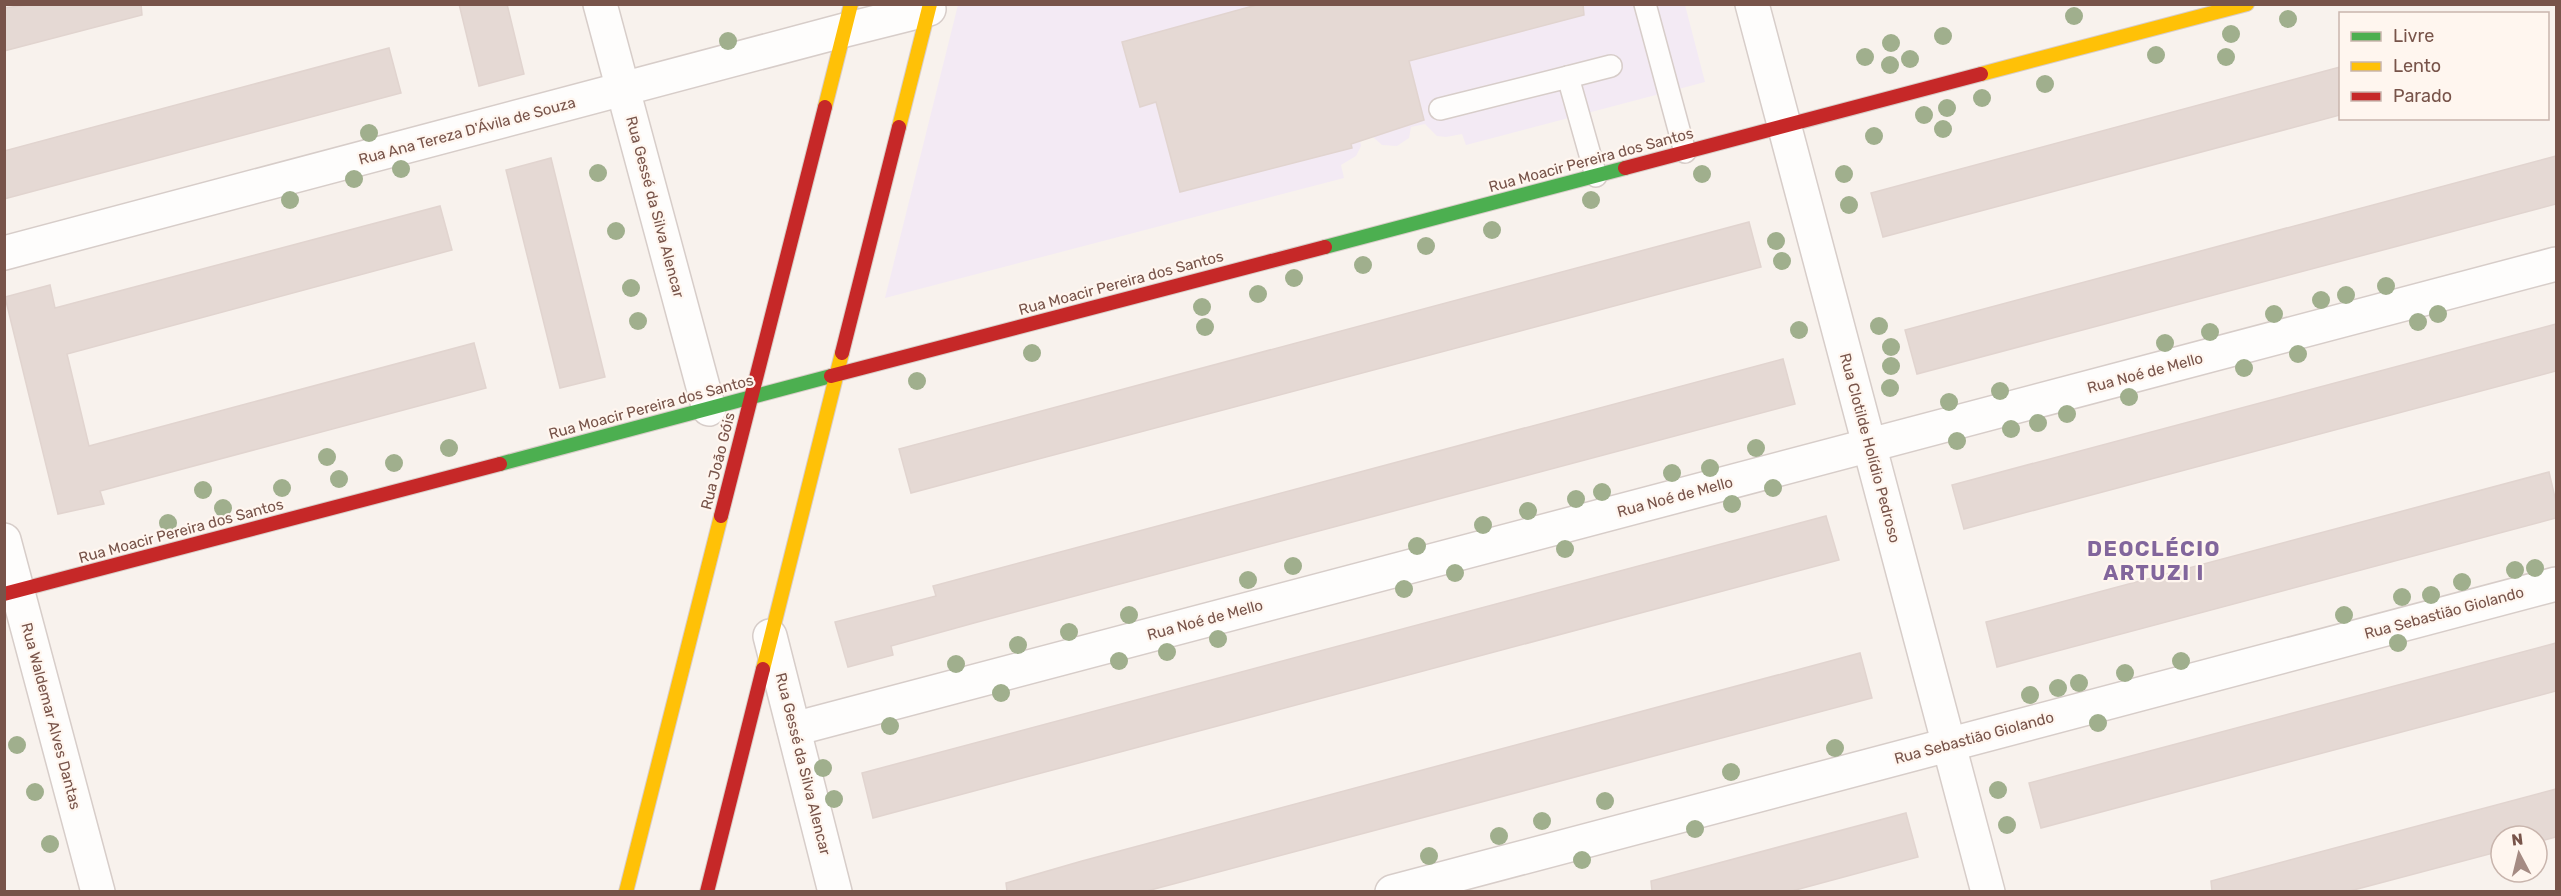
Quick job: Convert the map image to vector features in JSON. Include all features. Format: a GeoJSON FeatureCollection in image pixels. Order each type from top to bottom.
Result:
{"type":"FeatureCollection","features":[{"type":"Feature","properties":{"kind":"street","name":"Rua Gessé da Silva Alencar"},"geometry":{"type":"LineString","coordinates":[[600,4],[709,409]]}},
{"type":"Feature","properties":{"kind":"street","name":"Rua Clotilde Holídio Pedroso"},"geometry":{"type":"LineString","coordinates":[[1752,4],[1988,891]]}},
{"type":"Feature","properties":{"kind":"street","name":"Rua Moacir Pereira dos Santos"},"geometry":{"type":"LineString","coordinates":[[11,592],[2247,4]]}},
{"type":"Feature","properties":{"kind":"street","name":"Rua Ana Tereza D'Ávila de Souza"},"geometry":{"type":"LineString","coordinates":[[4,253],[623,90],[848,17],[929,7]]}},
{"type":"Feature","properties":{"kind":"street"},"geometry":{"type":"LineString","coordinates":[[707,891],[929,7]]}},
{"type":"Feature","properties":{"kind":"street","name":"Rua João Góis"},"geometry":{"type":"LineString","coordinates":[[626,891],[848,17]]}},
{"type":"Feature","properties":{"kind":"street","name":"Rua Noé de Mello"},"geometry":{"type":"LineString","coordinates":[[794,729],[2556,264]]}},
{"type":"Feature","properties":{"kind":"street","name":"Rua Waldemar Alves Dantas"},"geometry":{"type":"LineString","coordinates":[[4,540],[11,592],[98,891]]}},
{"type":"Feature","properties":{"kind":"street","name":"Rua Sebastião Giolando"},"geometry":{"type":"LineString","coordinates":[[1392,891],[2556,584]]}},
{"type":"Feature","properties":{"kind":"street","name":"Rua Gessé da Silva Alencar"},"geometry":{"type":"LineString","coordinates":[[770,636],[836,891]]}},
{"type":"Feature","properties":{"kind":"lane"},"geometry":{"type":"LineString","coordinates":[[1645,4],[1685,152]]}},
{"type":"Feature","properties":{"kind":"lane"},"geometry":{"type":"LineString","coordinates":[[1440,109],[1611,66]]}},
{"type":"Feature","properties":{"kind":"lane"},"geometry":{"type":"LineString","coordinates":[[1568,77],[1596,176]]}},
{"type":"Feature","properties":{"kind":"shaded area"},"geometry":{"type":"Polygon","coordinates":[[[958,5],[1685,5],[1705,82],[1466,145],[1462,134],[1437,136],[1425,124],[1411,127],[1409,138],[1397,146],[1382,145],[1373,137],[1360,140],[1361,146],[1356,156],[1341,165],[1344,178],[885,298],[958,5]]]}},
{"type":"Feature","properties":{"kind":"building"},"geometry":{"type":"Polygon","coordinates":[[[35,4],[141,4],[142,15],[4,51],[4,8],[35,4]]]}},
{"type":"Feature","properties":{"kind":"building"},"geometry":{"type":"Polygon","coordinates":[[[459,4],[507,4],[524,74],[479,86],[459,4]]]}},
{"type":"Feature","properties":{"kind":"building"},"geometry":{"type":"Polygon","coordinates":[[[1260,4],[1583,4],[1584,15],[1409,61],[1424,120],[1351,144],[1352,148],[1180,192],[1156,102],[1140,107],[1122,42],[1260,4]]]}},
{"type":"Feature","properties":{"kind":"building"},"geometry":{"type":"Polygon","coordinates":[[[389,48],[401,93],[4,199],[4,151],[389,48]]]}},
{"type":"Feature","properties":{"kind":"building"},"geometry":{"type":"Polygon","coordinates":[[[2339,67],[2339,115],[1883,237],[1871,193],[2339,67]]]}},
{"type":"Feature","properties":{"kind":"building"},"geometry":{"type":"Polygon","coordinates":[[[2556,156],[2556,204],[1917,374],[1905,330],[2556,156]]]}},
{"type":"Feature","properties":{"kind":"building"},"geometry":{"type":"Polygon","coordinates":[[[551,158],[605,377],[560,388],[506,170],[551,158]]]}},
{"type":"Feature","properties":{"kind":"building"},"geometry":{"type":"Polygon","coordinates":[[[440,206],[452,250],[67,354],[89,446],[474,343],[486,388],[100,491],[104,504],[58,514],[5,297],[50,285],[55,308],[440,206]]]}},
{"type":"Feature","properties":{"kind":"building"},"geometry":{"type":"Polygon","coordinates":[[[1749,222],[1761,267],[911,493],[899,449],[1749,222]]]}},
{"type":"Feature","properties":{"kind":"building"},"geometry":{"type":"Polygon","coordinates":[[[2556,324],[2556,371],[1964,529],[1952,485],[2556,324]]]}},
{"type":"Feature","properties":{"kind":"building"},"geometry":{"type":"Polygon","coordinates":[[[1783,359],[1795,404],[891,646],[893,655],[848,667],[835,622],[936,596],[933,586],[1783,359]]]}},
{"type":"Feature","properties":{"kind":"building"},"geometry":{"type":"Polygon","coordinates":[[[2549,472],[2556,502],[2556,518],[1997,667],[1986,622],[2549,472]]]}},
{"type":"Feature","properties":{"kind":"building"},"geometry":{"type":"Polygon","coordinates":[[[1826,516],[1839,560],[873,818],[862,773],[1826,516]]]}},
{"type":"Feature","properties":{"kind":"building"},"geometry":{"type":"Polygon","coordinates":[[[2556,643],[2556,691],[2041,828],[2029,783],[2556,643]]]}},
{"type":"Feature","properties":{"kind":"building"},"geometry":{"type":"Polygon","coordinates":[[[1860,653],[1872,698],[1147,891],[1007,891],[1006,883],[1082,861],[1860,653]]]}},
{"type":"Feature","properties":{"kind":"building"},"geometry":{"type":"Polygon","coordinates":[[[2556,789],[2556,837],[2549,839],[2549,824],[2489,824],[2489,854],[2350,891],[2212,891],[2211,881],[2556,789]]]}},
{"type":"Feature","properties":{"kind":"building"},"geometry":{"type":"Polygon","coordinates":[[[1906,813],[1918,857],[1792,891],[1652,891],[1651,881],[1906,813]]]}},
{"type":"Feature","properties":{"kind":"traffic: fast"},"geometry":{"type":"LineString","coordinates":[[1325,247],[1625,168]]}},
{"type":"Feature","properties":{"kind":"traffic: fast"},"geometry":{"type":"LineString","coordinates":[[500,464],[831,376]]}},
{"type":"Feature","properties":{"kind":"traffic: slow"},"geometry":{"type":"LineString","coordinates":[[825,107],[851,4]]}},
{"type":"Feature","properties":{"kind":"traffic: slow"},"geometry":{"type":"LineString","coordinates":[[899,127],[930,4]]}},
{"type":"Feature","properties":{"kind":"traffic: slow"},"geometry":{"type":"LineString","coordinates":[[1981,74],[2247,4]]}},
{"type":"Feature","properties":{"kind":"traffic: slow"},"geometry":{"type":"LineString","coordinates":[[763,669],[842,353]]}},
{"type":"Feature","properties":{"kind":"traffic: slow"},"geometry":{"type":"LineString","coordinates":[[626,892],[721,516]]}},
{"type":"Feature","properties":{"kind":"traffic: jam"},"geometry":{"type":"LineString","coordinates":[[1625,168],[1981,74]]}},
{"type":"Feature","properties":{"kind":"traffic: jam"},"geometry":{"type":"LineString","coordinates":[[721,516],[825,107]]}},
{"type":"Feature","properties":{"kind":"traffic: jam"},"geometry":{"type":"LineString","coordinates":[[842,353],[899,127]]}},
{"type":"Feature","properties":{"kind":"traffic: jam"},"geometry":{"type":"LineString","coordinates":[[831,376],[1325,247]]}},
{"type":"Feature","properties":{"kind":"traffic: jam"},"geometry":{"type":"LineString","coordinates":[[4,594],[500,464]]}},
{"type":"Feature","properties":{"kind":"traffic: jam"},"geometry":{"type":"LineString","coordinates":[[707,892],[763,669]]}},
{"type":"Feature","properties":{"kind":"district","name":"DEOCLÉCIO ARTUZI I"},"geometry":{"type":"Point","coordinates":[2154,561]}}]}
